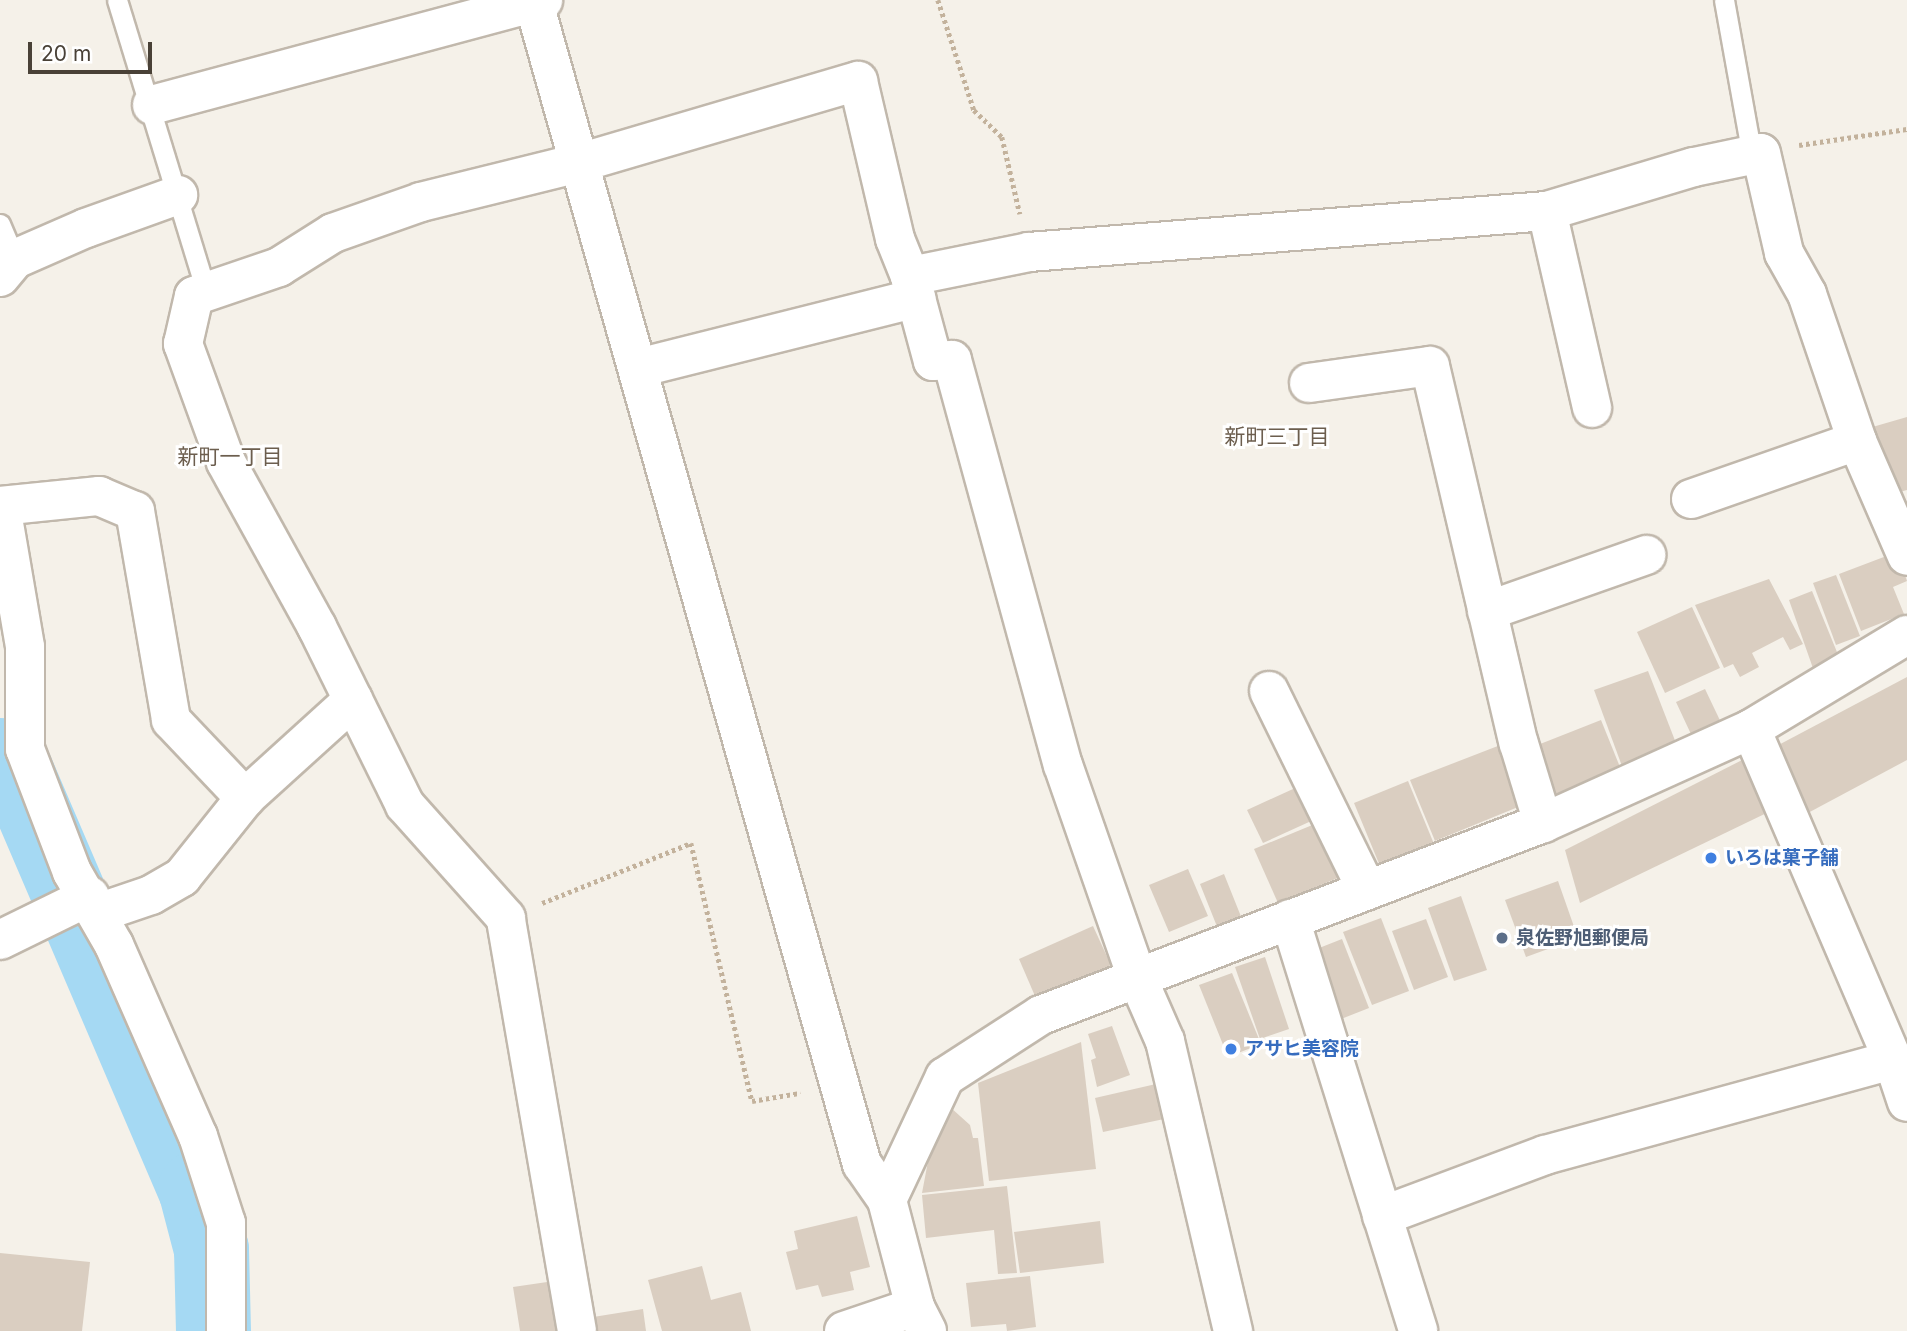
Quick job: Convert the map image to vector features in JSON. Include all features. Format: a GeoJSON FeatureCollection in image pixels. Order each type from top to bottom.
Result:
{"type":"FeatureCollection","features":[{"type":"Feature","properties":{"kind":"street"},"geometry":{"type":"LineString","coordinates":[[152,105],[537,1],[579,163],[843,1086],[862,1164],[887,1200],[921,1319],[844,1331]]}},
{"type":"Feature","properties":{"kind":"street"},"geometry":{"type":"LineString","coordinates":[[577,1331],[506,918],[405,805],[353,700],[226,462],[183,344],[194,296],[279,267],[333,233],[421,202],[579,163],[858,81],[895,239],[913,287],[933,361],[952,360],[1063,765],[1137,977],[1165,1041],[1233,1331]]}},
{"type":"Feature","properties":{"kind":"street"},"geometry":{"type":"LineString","coordinates":[[638,368],[1029,252],[1547,211],[1694,166],[1756,154],[1784,253],[1807,295],[1857,442],[1907,556]]}},
{"type":"Feature","properties":{"kind":"street"},"geometry":{"type":"LineString","coordinates":[[8,268],[86,228],[178,195]]}},
{"type":"Feature","properties":{"kind":"street"},"geometry":{"type":"LineString","coordinates":[[1547,211],[1592,408]]}},
{"type":"Feature","properties":{"kind":"street"},"geometry":{"type":"LineString","coordinates":[[1309,383],[1430,366],[1519,744],[1543,823]]}},
{"type":"Feature","properties":{"kind":"street"},"geometry":{"type":"LineString","coordinates":[[1691,499],[1857,442]]}},
{"type":"Feature","properties":{"kind":"street"},"geometry":{"type":"LineString","coordinates":[[226,1331],[226,1223],[198,1136],[81,905],[72,872],[25,749],[26,647],[0,506],[99,496],[135,511],[171,720],[245,798]]}},
{"type":"Feature","properties":{"kind":"street"},"geometry":{"type":"LineString","coordinates":[[1488,611],[1646,555]]}},
{"type":"Feature","properties":{"kind":"street"},"geometry":{"type":"LineString","coordinates":[[887,1200],[945,1077],[1041,1015],[1543,823],[1751,729],[1907,635]]}},
{"type":"Feature","properties":{"kind":"street"},"geometry":{"type":"LineString","coordinates":[[1269,691],[1367,890]]}},
{"type":"Feature","properties":{"kind":"street"},"geometry":{"type":"LineString","coordinates":[[0,940],[81,905],[151,895],[182,877],[245,798],[353,700]]}},
{"type":"Feature","properties":{"kind":"street"},"geometry":{"type":"LineString","coordinates":[[1751,729],[1894,1060],[1907,1102]]}},
{"type":"Feature","properties":{"kind":"street"},"geometry":{"type":"LineString","coordinates":[[1290,919],[1418,1331]]}},
{"type":"Feature","properties":{"kind":"street"},"geometry":{"type":"LineString","coordinates":[[1382,1216],[1545,1155],[1894,1060]]}},
{"type":"Feature","properties":{"kind":"lane"},"geometry":{"type":"LineString","coordinates":[[117,0],[152,105],[206,291]]}},
{"type":"Feature","properties":{"kind":"lane"},"geometry":{"type":"LineString","coordinates":[[1724,0],[1756,154]]}},
{"type":"Feature","properties":{"kind":"lane"},"geometry":{"type":"LineString","coordinates":[[0,224],[8,268]]}},
{"type":"Feature","properties":{"kind":"path"},"geometry":{"type":"LineString","coordinates":[[938,0],[974,110],[1002,137],[1029,252]]}},
{"type":"Feature","properties":{"kind":"path"},"geometry":{"type":"LineString","coordinates":[[1756,154],[1907,129]]}},
{"type":"Feature","properties":{"kind":"path"},"geometry":{"type":"LineString","coordinates":[[506,918],[691,843],[752,1101],[843,1086]]}},
{"type":"Feature","properties":{"kind":"building"},"geometry":{"type":"Polygon","coordinates":[[[1907,417],[1907,490],[1896,493],[1869,428],[1907,417]]]}},
{"type":"Feature","properties":{"kind":"building"},"geometry":{"type":"Polygon","coordinates":[[[1897,552],[1907,581],[1893,587],[1904,614],[1861,631],[1839,574],[1897,552]]]}},
{"type":"Feature","properties":{"kind":"building"},"geometry":{"type":"Polygon","coordinates":[[[1836,575],[1860,636],[1836,645],[1813,583],[1836,575]]]}},
{"type":"Feature","properties":{"kind":"building"},"geometry":{"type":"Polygon","coordinates":[[[1769,579],[1803,644],[1790,650],[1783,637],[1752,653],[1759,667],[1740,677],[1733,664],[1724,668],[1695,605],[1769,579]]]}},
{"type":"Feature","properties":{"kind":"building"},"geometry":{"type":"Polygon","coordinates":[[[1812,591],[1839,657],[1815,674],[1789,600],[1812,591]]]}},
{"type":"Feature","properties":{"kind":"building"},"geometry":{"type":"Polygon","coordinates":[[[1692,607],[1720,668],[1665,693],[1637,632],[1692,607]]]}},
{"type":"Feature","properties":{"kind":"building"},"geometry":{"type":"Polygon","coordinates":[[[1648,671],[1681,756],[1626,777],[1594,690],[1648,671]]]}},
{"type":"Feature","properties":{"kind":"building"},"geometry":{"type":"Polygon","coordinates":[[[1907,677],[1907,760],[1806,814],[1771,749],[1907,677]]]}},
{"type":"Feature","properties":{"kind":"building"},"geometry":{"type":"Polygon","coordinates":[[[1705,689],[1726,733],[1697,747],[1676,702],[1705,689]]]}},
{"type":"Feature","properties":{"kind":"building"},"geometry":{"type":"Polygon","coordinates":[[[1601,720],[1624,777],[1553,804],[1530,748],[1601,720]]]}},
{"type":"Feature","properties":{"kind":"building"},"geometry":{"type":"Polygon","coordinates":[[[1503,744],[1528,803],[1435,841],[1410,780],[1503,744]]]}},
{"type":"Feature","properties":{"kind":"building"},"geometry":{"type":"Polygon","coordinates":[[[1752,755],[1777,808],[1580,903],[1565,850],[1752,755]]]}},
{"type":"Feature","properties":{"kind":"building"},"geometry":{"type":"Polygon","coordinates":[[[1408,781],[1434,844],[1380,866],[1354,803],[1408,781]]]}},
{"type":"Feature","properties":{"kind":"building"},"geometry":{"type":"Polygon","coordinates":[[[1304,784],[1320,817],[1263,843],[1247,810],[1304,784]]]}},
{"type":"Feature","properties":{"kind":"building"},"geometry":{"type":"Polygon","coordinates":[[[1322,821],[1345,875],[1278,903],[1254,849],[1322,821]]]}},
{"type":"Feature","properties":{"kind":"building"},"geometry":{"type":"Polygon","coordinates":[[[1188,869],[1208,916],[1169,932],[1149,885],[1188,869]]]}},
{"type":"Feature","properties":{"kind":"building"},"geometry":{"type":"Polygon","coordinates":[[[1224,874],[1244,924],[1220,934],[1200,884],[1224,874]]]}},
{"type":"Feature","properties":{"kind":"building"},"geometry":{"type":"Polygon","coordinates":[[[1558,881],[1578,938],[1526,957],[1505,900],[1558,881]]]}},
{"type":"Feature","properties":{"kind":"building"},"geometry":{"type":"Polygon","coordinates":[[[1461,896],[1487,970],[1454,981],[1428,908],[1461,896]]]}},
{"type":"Feature","properties":{"kind":"building"},"geometry":{"type":"Polygon","coordinates":[[[1381,918],[1409,991],[1372,1005],[1343,932],[1381,918]]]}},
{"type":"Feature","properties":{"kind":"building"},"geometry":{"type":"Polygon","coordinates":[[[1426,919],[1448,977],[1414,990],[1392,931],[1426,919]]]}},
{"type":"Feature","properties":{"kind":"building"},"geometry":{"type":"Polygon","coordinates":[[[1093,926],[1110,963],[1109,971],[1038,1003],[1019,959],[1093,926]]]}},
{"type":"Feature","properties":{"kind":"building"},"geometry":{"type":"Polygon","coordinates":[[[1342,939],[1369,1008],[1336,1021],[1309,952],[1342,939]]]}},
{"type":"Feature","properties":{"kind":"building"},"geometry":{"type":"Polygon","coordinates":[[[1265,957],[1289,1029],[1260,1039],[1235,967],[1265,957]]]}},
{"type":"Feature","properties":{"kind":"building"},"geometry":{"type":"Polygon","coordinates":[[[1232,973],[1261,1044],[1228,1057],[1199,985],[1232,973]]]}},
{"type":"Feature","properties":{"kind":"building"},"geometry":{"type":"Polygon","coordinates":[[[1112,1026],[1130,1075],[1097,1087],[1091,1060],[1096,1058],[1088,1034],[1112,1026]]]}},
{"type":"Feature","properties":{"kind":"building"},"geometry":{"type":"Polygon","coordinates":[[[1081,1042],[1096,1169],[989,1181],[978,1083],[1081,1042]]]}},
{"type":"Feature","properties":{"kind":"building"},"geometry":{"type":"Polygon","coordinates":[[[1156,1084],[1164,1119],[1103,1132],[1095,1098],[1156,1084]]]}},
{"type":"Feature","properties":{"kind":"building"},"geometry":{"type":"Polygon","coordinates":[[[950,1107],[970,1125],[973,1138],[978,1138],[984,1186],[922,1193],[933,1135],[950,1107]]]}},
{"type":"Feature","properties":{"kind":"building"},"geometry":{"type":"Polygon","coordinates":[[[1007,1186],[1017,1273],[998,1274],[994,1230],[926,1238],[922,1195],[1007,1186]]]}},
{"type":"Feature","properties":{"kind":"building"},"geometry":{"type":"Polygon","coordinates":[[[857,1216],[870,1267],[850,1272],[854,1290],[822,1297],[818,1285],[796,1290],[786,1252],[798,1249],[794,1231],[857,1216]]]}},
{"type":"Feature","properties":{"kind":"building"},"geometry":{"type":"Polygon","coordinates":[[[1100,1221],[1104,1263],[1020,1273],[1014,1232],[1100,1221]]]}},
{"type":"Feature","properties":{"kind":"building"},"geometry":{"type":"Polygon","coordinates":[[[0,1253],[90,1262],[82,1331],[0,1331],[0,1253]]]}},
{"type":"Feature","properties":{"kind":"building"},"geometry":{"type":"Polygon","coordinates":[[[702,1266],[711,1300],[741,1292],[751,1331],[662,1331],[648,1280],[702,1266]]]}},
{"type":"Feature","properties":{"kind":"building"},"geometry":{"type":"Polygon","coordinates":[[[1030,1276],[1036,1327],[1007,1331],[1006,1324],[971,1327],[966,1283],[1030,1276]]]}},
{"type":"Feature","properties":{"kind":"building"},"geometry":{"type":"Polygon","coordinates":[[[554,1281],[560,1331],[520,1331],[513,1287],[554,1281]]]}},
{"type":"Feature","properties":{"kind":"building"},"geometry":{"type":"Polygon","coordinates":[[[643,1309],[646,1331],[589,1331],[587,1318],[643,1309]]]}},
{"type":"Feature","properties":{"kind":"waterway"},"geometry":{"type":"LineString","coordinates":[[0,755],[12,762],[195,1188],[211,1249],[213,1331]]}},
{"type":"Feature","properties":{"kind":"place","name":"いろは菓子舗"},"geometry":{"type":"Point","coordinates":[1711,858]}},
{"type":"Feature","properties":{"kind":"place","name":"泉佐野旭郵便局"},"geometry":{"type":"Point","coordinates":[1502,938]}},
{"type":"Feature","properties":{"kind":"place","name":"アサヒ美容院"},"geometry":{"type":"Point","coordinates":[1231,1049]}},
{"type":"Feature","properties":{"kind":"district","name":"新町三丁目"},"geometry":{"type":"Point","coordinates":[1277,437]}},
{"type":"Feature","properties":{"kind":"district","name":"新町一丁目"},"geometry":{"type":"Point","coordinates":[230,457]}}]}
